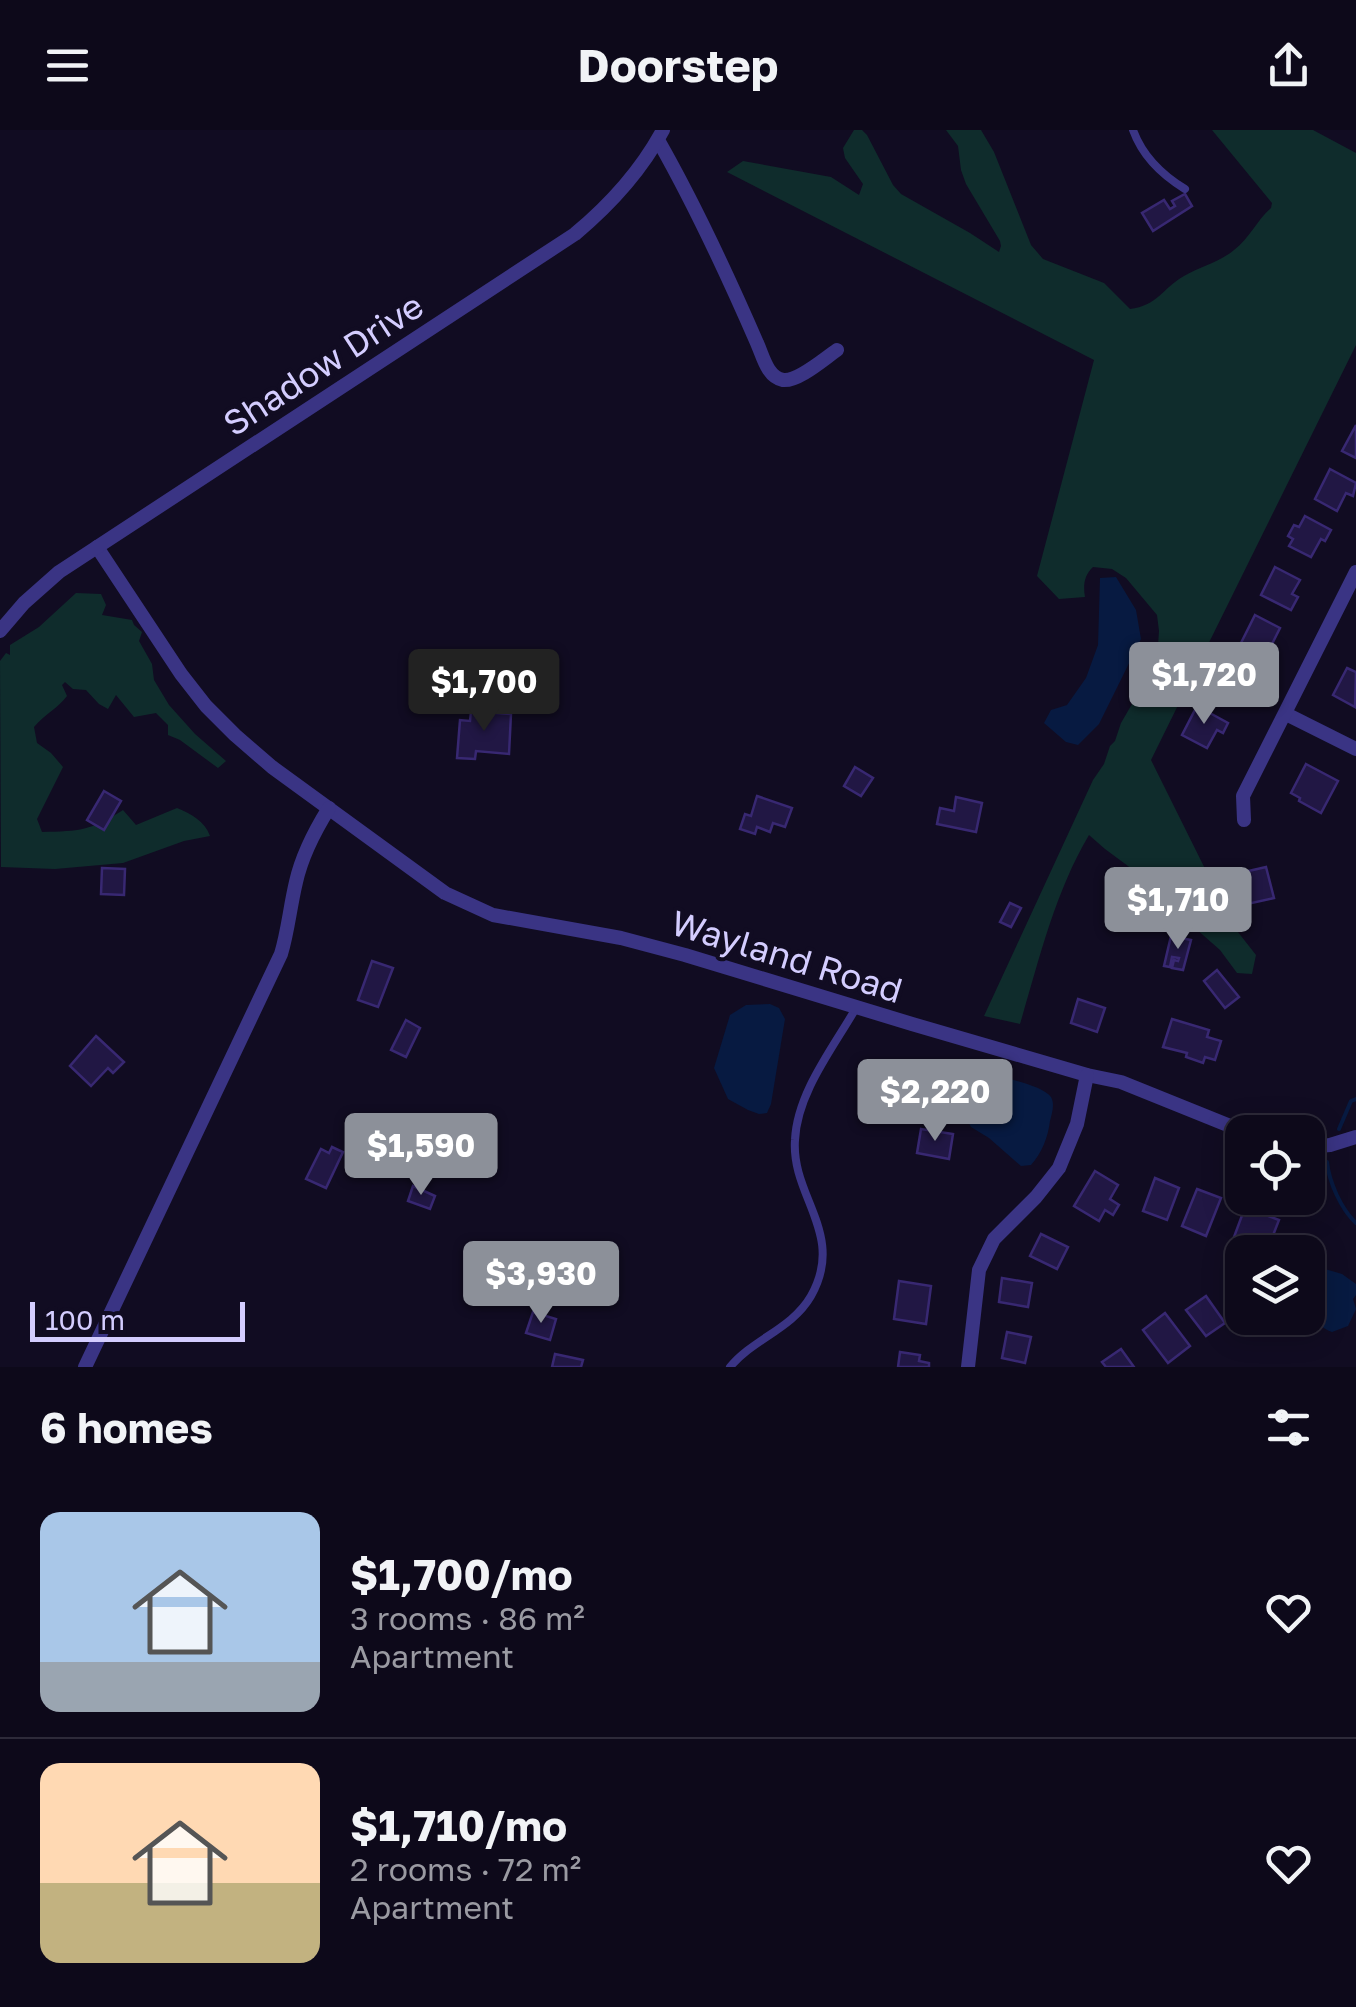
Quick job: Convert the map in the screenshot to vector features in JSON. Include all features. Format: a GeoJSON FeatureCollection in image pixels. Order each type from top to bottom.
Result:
{"type":"FeatureCollection","features":[{"type":"Feature","properties":{"kind":"street"},"geometry":{"type":"LineString","coordinates":[[660,135],[769,371],[783,380],[796,378],[837,350]]}},
{"type":"Feature","properties":{"kind":"street","name":"Shadow Drive"},"geometry":{"type":"LineString","coordinates":[[0,631],[40,588],[97,546],[576,234],[620,192],[660,135]]}},
{"type":"Feature","properties":{"kind":"street","name":"Wayland Road"},"geometry":{"type":"LineString","coordinates":[[97,546],[181,674],[235,735],[272,768],[445,893],[513,920],[634,942],[1120,1082],[1225,1123]]}},
{"type":"Feature","properties":{"kind":"street"},"geometry":{"type":"LineString","coordinates":[[1244,820],[1243,796],[1356,572]]}},
{"type":"Feature","properties":{"kind":"street"},"geometry":{"type":"LineString","coordinates":[[1286,714],[1356,750]]}},
{"type":"Feature","properties":{"kind":"street"},"geometry":{"type":"LineString","coordinates":[[85,1367],[281,954],[302,862],[329,808]]}},
{"type":"Feature","properties":{"kind":"street"},"geometry":{"type":"LineString","coordinates":[[968,1367],[979,1270],[994,1240],[1059,1168],[1076,1124],[1086,1075]]}},
{"type":"Feature","properties":{"kind":"street"},"geometry":{"type":"LineString","coordinates":[[1325,1146],[1356,1137]]}},
{"type":"Feature","properties":{"kind":"lane"},"geometry":{"type":"LineString","coordinates":[[1133,130],[1156,166],[1185,189]]}},
{"type":"Feature","properties":{"kind":"lane"},"geometry":{"type":"LineString","coordinates":[[730,1367],[800,1311],[817,1282],[822,1260],[820,1227],[796,1160],[796,1126],[810,1088],[856,1008]]}},
{"type":"Feature","properties":{"kind":"green space"},"geometry":{"type":"Polygon","coordinates":[[[854,130],[867,135],[901,194],[999,252],[1000,241],[966,184],[958,146],[946,130],[981,130],[994,152],[1031,245],[1043,259],[1104,283],[1130,309],[1147,304],[1184,276],[1228,254],[1271,208],[1272,203],[1212,130],[1313,130],[1356,153],[1356,345],[1151,760],[1234,927],[1256,955],[1252,974],[1237,973],[1220,950],[1089,835],[1057,903],[1020,1024],[984,1016],[1093,780],[1157,661],[1157,615],[1126,578],[1112,569],[1093,567],[1085,581],[1085,597],[1059,599],[1037,576],[1094,360],[727,172],[743,161],[831,177],[859,195],[863,184],[845,158],[843,148],[854,130]]]}},
{"type":"Feature","properties":{"kind":"green space"},"geometry":{"type":"Polygon","coordinates":[[[76,593],[101,594],[106,605],[102,615],[132,620],[142,632],[139,641],[169,705],[226,761],[218,768],[168,735],[168,725],[156,713],[134,717],[116,695],[108,709],[86,690],[73,689],[65,682],[62,685],[67,696],[34,727],[37,743],[63,767],[37,819],[42,832],[84,828],[123,810],[136,825],[177,808],[201,822],[210,836],[123,863],[55,869],[1,867],[0,661],[6,653],[10,655],[10,645],[39,627],[76,593]]]}},
{"type":"Feature","properties":{"kind":"water"},"geometry":{"type":"Polygon","coordinates":[[[1116,577],[1136,610],[1141,639],[1099,724],[1078,745],[1066,742],[1044,723],[1051,710],[1067,705],[1086,678],[1098,645],[1100,578],[1116,577]]]}},
{"type":"Feature","properties":{"kind":"water"},"geometry":{"type":"Polygon","coordinates":[[[770,1004],[779,1008],[785,1019],[771,1104],[767,1113],[759,1114],[728,1099],[714,1068],[730,1015],[746,1005],[770,1004]]]}},
{"type":"Feature","properties":{"kind":"water"},"geometry":{"type":"Polygon","coordinates":[[[982,1072],[1029,1085],[1051,1097],[1048,1133],[1031,1165],[1021,1166],[971,1127],[962,1111],[942,1100],[935,1091],[947,1076],[982,1072]]]}},
{"type":"Feature","properties":{"kind":"water"},"geometry":{"type":"Polygon","coordinates":[[[1325,1269],[1356,1284],[1356,1309],[1348,1326],[1332,1332],[1325,1328],[1325,1269]]]}},
{"type":"Feature","properties":{"kind":"building"},"geometry":{"type":"Polygon","coordinates":[[[1185,194],[1192,206],[1153,231],[1142,213],[1164,200],[1170,209],[1175,206],[1172,201],[1185,194]]]}},
{"type":"Feature","properties":{"kind":"building"},"geometry":{"type":"Polygon","coordinates":[[[1356,425],[1356,458],[1342,451],[1356,425]]]}},
{"type":"Feature","properties":{"kind":"building"},"geometry":{"type":"Polygon","coordinates":[[[1330,469],[1356,483],[1353,496],[1346,493],[1337,511],[1315,499],[1330,469]]]}},
{"type":"Feature","properties":{"kind":"building"},"geometry":{"type":"Polygon","coordinates":[[[1305,516],[1331,530],[1311,557],[1289,546],[1293,539],[1288,536],[1305,516]]]}},
{"type":"Feature","properties":{"kind":"building"},"geometry":{"type":"Polygon","coordinates":[[[1275,567],[1300,580],[1292,594],[1298,597],[1291,610],[1261,595],[1275,567]]]}},
{"type":"Feature","properties":{"kind":"building"},"geometry":{"type":"Polygon","coordinates":[[[1255,615],[1280,628],[1266,656],[1241,643],[1255,615]]]}},
{"type":"Feature","properties":{"kind":"building"},"geometry":{"type":"Polygon","coordinates":[[[1230,655],[1257,670],[1250,682],[1244,679],[1236,695],[1215,684],[1230,655]]]}},
{"type":"Feature","properties":{"kind":"building"},"geometry":{"type":"Polygon","coordinates":[[[1347,668],[1356,672],[1355,707],[1333,695],[1347,668]]]}},
{"type":"Feature","properties":{"kind":"building"},"geometry":{"type":"Polygon","coordinates":[[[1197,706],[1228,723],[1223,733],[1217,730],[1207,748],[1182,735],[1197,706]]]}},
{"type":"Feature","properties":{"kind":"building"},"geometry":{"type":"Polygon","coordinates":[[[471,711],[511,714],[509,754],[476,751],[475,759],[457,758],[460,720],[470,721],[471,711]]]}},
{"type":"Feature","properties":{"kind":"building"},"geometry":{"type":"Polygon","coordinates":[[[1306,764],[1338,781],[1321,813],[1291,793],[1306,764]]]}},
{"type":"Feature","properties":{"kind":"building"},"geometry":{"type":"Polygon","coordinates":[[[855,767],[873,778],[861,796],[844,786],[855,767]]]}},
{"type":"Feature","properties":{"kind":"building"},"geometry":{"type":"Polygon","coordinates":[[[104,791],[121,801],[104,830],[87,820],[104,791]]]}},
{"type":"Feature","properties":{"kind":"building"},"geometry":{"type":"Polygon","coordinates":[[[757,796],[792,808],[785,827],[773,823],[770,832],[757,827],[755,834],[740,829],[745,814],[751,816],[757,796]]]}},
{"type":"Feature","properties":{"kind":"building"},"geometry":{"type":"Polygon","coordinates":[[[956,797],[982,803],[976,832],[937,824],[940,808],[954,811],[956,797]]]}},
{"type":"Feature","properties":{"kind":"building"},"geometry":{"type":"Polygon","coordinates":[[[1266,867],[1274,898],[1238,906],[1231,875],[1266,867]]]}},
{"type":"Feature","properties":{"kind":"building"},"geometry":{"type":"Polygon","coordinates":[[[102,868],[125,869],[124,895],[101,894],[102,868]]]}},
{"type":"Feature","properties":{"kind":"building"},"geometry":{"type":"Polygon","coordinates":[[[1010,903],[1021,908],[1011,927],[1000,922],[1010,903]]]}},
{"type":"Feature","properties":{"kind":"building"},"geometry":{"type":"Polygon","coordinates":[[[1171,936],[1191,940],[1183,970],[1172,968],[1179,958],[1172,957],[1170,967],[1164,966],[1171,936]]]}},
{"type":"Feature","properties":{"kind":"building"},"geometry":{"type":"Polygon","coordinates":[[[372,961],[393,968],[378,1007],[358,1000],[372,961]]]}},
{"type":"Feature","properties":{"kind":"building"},"geometry":{"type":"Polygon","coordinates":[[[1217,970],[1239,997],[1225,1008],[1204,981],[1217,970]]]}},
{"type":"Feature","properties":{"kind":"building"},"geometry":{"type":"Polygon","coordinates":[[[1078,999],[1105,1008],[1097,1032],[1071,1023],[1078,999]]]}},
{"type":"Feature","properties":{"kind":"building"},"geometry":{"type":"Polygon","coordinates":[[[1172,1019],[1209,1030],[1207,1037],[1221,1041],[1215,1060],[1205,1057],[1203,1063],[1186,1057],[1187,1053],[1163,1047],[1172,1019]]]}},
{"type":"Feature","properties":{"kind":"building"},"geometry":{"type":"Polygon","coordinates":[[[406,1020],[420,1028],[406,1057],[391,1050],[406,1020]]]}},
{"type":"Feature","properties":{"kind":"building"},"geometry":{"type":"Polygon","coordinates":[[[96,1036],[124,1062],[113,1073],[108,1068],[91,1086],[70,1066],[96,1036]]]}},
{"type":"Feature","properties":{"kind":"building"},"geometry":{"type":"Polygon","coordinates":[[[921,1129],[953,1134],[949,1159],[917,1153],[921,1129]]]}},
{"type":"Feature","properties":{"kind":"building"},"geometry":{"type":"Polygon","coordinates":[[[332,1147],[343,1152],[326,1188],[306,1179],[321,1149],[329,1153],[332,1147]]]}},
{"type":"Feature","properties":{"kind":"building"},"geometry":{"type":"Polygon","coordinates":[[[1095,1171],[1118,1185],[1110,1199],[1119,1205],[1113,1215],[1105,1210],[1099,1221],[1074,1206],[1095,1171]]]}},
{"type":"Feature","properties":{"kind":"building"},"geometry":{"type":"Polygon","coordinates":[[[1155,1178],[1179,1188],[1167,1220],[1143,1211],[1155,1178]]]}},
{"type":"Feature","properties":{"kind":"building"},"geometry":{"type":"Polygon","coordinates":[[[413,1186],[435,1196],[430,1209],[408,1201],[413,1186]]]}},
{"type":"Feature","properties":{"kind":"building"},"geometry":{"type":"Polygon","coordinates":[[[1197,1189],[1221,1198],[1206,1236],[1182,1226],[1197,1189]]]}},
{"type":"Feature","properties":{"kind":"building"},"geometry":{"type":"Polygon","coordinates":[[[1242,1215],[1265,1215],[1279,1220],[1273,1235],[1235,1235],[1242,1215]]]}},
{"type":"Feature","properties":{"kind":"building"},"geometry":{"type":"Polygon","coordinates":[[[1041,1234],[1068,1247],[1057,1269],[1030,1256],[1041,1234]]]}},
{"type":"Feature","properties":{"kind":"building"},"geometry":{"type":"Polygon","coordinates":[[[1002,1278],[1032,1283],[1028,1307],[999,1302],[1002,1278]]]}},
{"type":"Feature","properties":{"kind":"building"},"geometry":{"type":"Polygon","coordinates":[[[899,1281],[931,1286],[926,1324],[894,1319],[899,1281]]]}},
{"type":"Feature","properties":{"kind":"building"},"geometry":{"type":"Polygon","coordinates":[[[1206,1296],[1225,1323],[1206,1336],[1186,1310],[1206,1296]]]}},
{"type":"Feature","properties":{"kind":"building"},"geometry":{"type":"Polygon","coordinates":[[[533,1312],[556,1319],[550,1340],[526,1333],[533,1312]]]}},
{"type":"Feature","properties":{"kind":"building"},"geometry":{"type":"Polygon","coordinates":[[[1165,1313],[1190,1346],[1168,1363],[1143,1330],[1165,1313]]]}},
{"type":"Feature","properties":{"kind":"building"},"geometry":{"type":"Polygon","coordinates":[[[1007,1332],[1031,1337],[1025,1363],[1002,1358],[1007,1332]]]}},
{"type":"Feature","properties":{"kind":"building"},"geometry":{"type":"Polygon","coordinates":[[[1121,1349],[1134,1367],[1106,1367],[1102,1362],[1121,1349]]]}},
{"type":"Feature","properties":{"kind":"building"},"geometry":{"type":"Polygon","coordinates":[[[900,1352],[920,1355],[919,1361],[929,1363],[929,1367],[898,1367],[900,1352]]]}},
{"type":"Feature","properties":{"kind":"building"},"geometry":{"type":"Polygon","coordinates":[[[555,1354],[583,1360],[581,1367],[552,1367],[555,1354]]]}},
{"type":"Feature","properties":{"kind":"waterway"},"geometry":{"type":"LineString","coordinates":[[1339,1129],[1351,1101],[1356,1099]]}},
{"type":"Feature","properties":{"kind":"waterway"},"geometry":{"type":"LineString","coordinates":[[1327,1162],[1337,1195],[1356,1223]]}}]}
